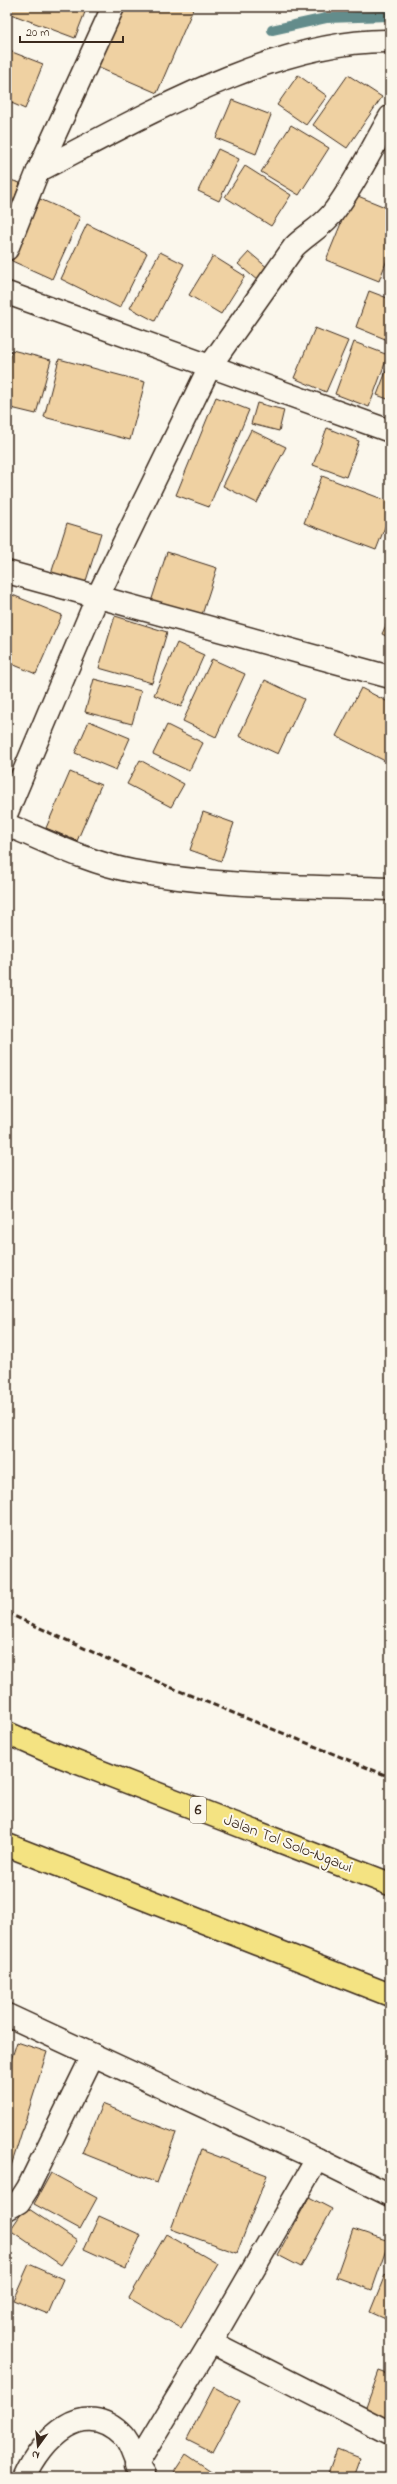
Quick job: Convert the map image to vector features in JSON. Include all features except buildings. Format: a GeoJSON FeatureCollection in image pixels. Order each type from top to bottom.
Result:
{"type":"FeatureCollection","features":[{"type":"Feature","properties":{"kind":"highway","name":"Jalan Tol Solo–Ngawi"},"geometry":{"type":"LineString","coordinates":[[7,1733],[58,1755],[390,1884]]}},
{"type":"Feature","properties":{"kind":"highway"},"geometry":{"type":"LineString","coordinates":[[7,1845],[390,1995]]}},
{"type":"Feature","properties":{"kind":"street"},"geometry":{"type":"LineString","coordinates":[[7,249],[38,171],[113,7]]}},
{"type":"Feature","properties":{"kind":"street"},"geometry":{"type":"LineString","coordinates":[[38,171],[239,72],[317,49],[374,40],[390,41]]}},
{"type":"Feature","properties":{"kind":"street"},"geometry":{"type":"LineString","coordinates":[[7,812],[97,598],[210,366],[294,247],[304,236],[322,225],[335,210],[390,117]]}},
{"type":"Feature","properties":{"kind":"street"},"geometry":{"type":"LineString","coordinates":[[7,293],[390,431]]}},
{"type":"Feature","properties":{"kind":"street"},"geometry":{"type":"LineString","coordinates":[[7,572],[97,598],[390,677]]}},
{"type":"Feature","properties":{"kind":"street"},"geometry":{"type":"LineString","coordinates":[[7,825],[87,858],[131,871],[189,879],[390,889]]}},
{"type":"Feature","properties":{"kind":"street"},"geometry":{"type":"LineString","coordinates":[[7,2015],[317,2159],[390,2195]]}},
{"type":"Feature","properties":{"kind":"street"},"geometry":{"type":"LineString","coordinates":[[7,2209],[19,2202],[28,2188],[93,2055]]}},
{"type":"Feature","properties":{"kind":"street"},"geometry":{"type":"LineString","coordinates":[[141,2471],[211,2342],[317,2159]]}},
{"type":"Feature","properties":{"kind":"street"},"geometry":{"type":"LineString","coordinates":[[211,2342],[390,2433]]}},
{"type":"Feature","properties":{"kind":"street"},"geometry":{"type":"LineString","coordinates":[[25,2477],[33,2460],[58,2431],[80,2419],[95,2421],[113,2428],[124,2437],[141,2471]]}},
{"type":"Feature","properties":{"kind":"waterway"},"geometry":{"type":"LineString","coordinates":[[272,30],[326,18],[390,16]]}},
{"type":"Feature","properties":{"kind":"railway"},"geometry":{"type":"LineString","coordinates":[[7,1613],[165,1685],[390,1777]]}}]}
